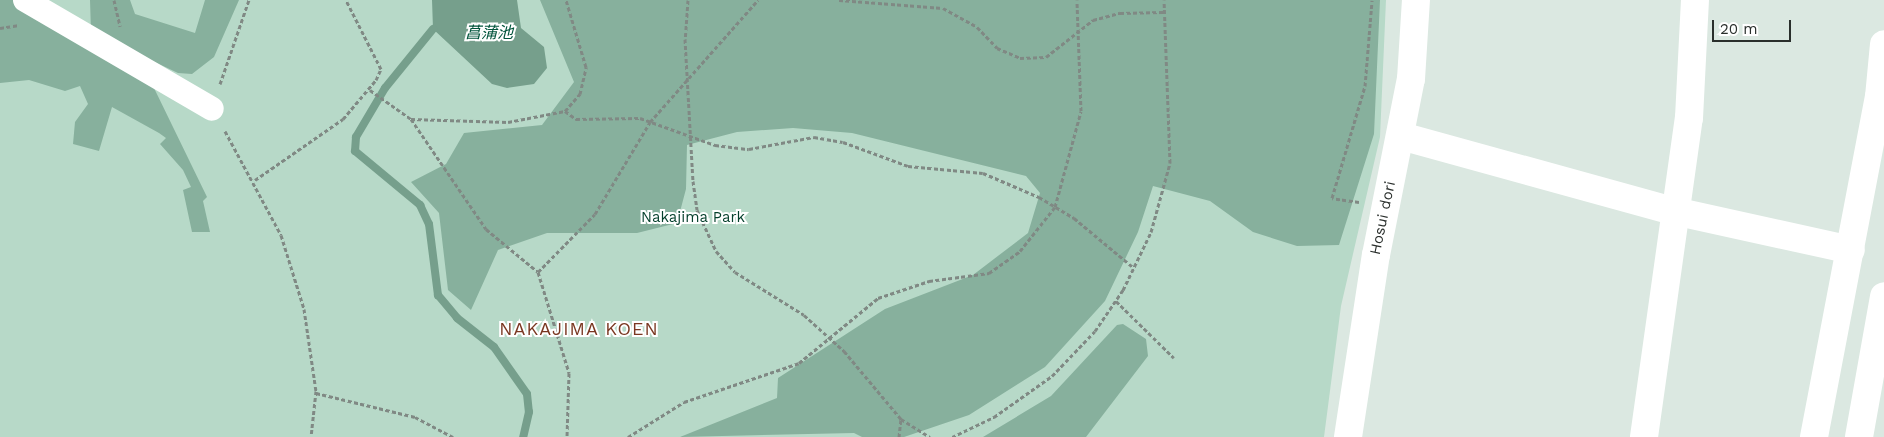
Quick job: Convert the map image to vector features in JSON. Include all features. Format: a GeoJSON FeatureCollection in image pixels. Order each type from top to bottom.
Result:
{"type":"FeatureCollection","features":[{"type":"Feature","properties":{"kind":"street"},"geometry":{"type":"LineString","coordinates":[[25,0],[212,109]]}},
{"type":"Feature","properties":{"kind":"street","name":"Hosui dori"},"geometry":{"type":"LineString","coordinates":[[1348,437],[1376,254],[1411,78],[1416,0]]}},
{"type":"Feature","properties":{"kind":"street"},"geometry":{"type":"LineString","coordinates":[[1644,437],[1674,211],[1689,118],[1695,0]]}},
{"type":"Feature","properties":{"kind":"street"},"geometry":{"type":"LineString","coordinates":[[1814,437],[1851,250],[1884,44]]}},
{"type":"Feature","properties":{"kind":"street"},"geometry":{"type":"LineString","coordinates":[[1400,136],[1674,211],[1851,250]]}},
{"type":"Feature","properties":{"kind":"street"},"geometry":{"type":"LineString","coordinates":[[1859,437],[1884,296]]}},
{"type":"Feature","properties":{"kind":"path"},"geometry":{"type":"LineString","coordinates":[[114,0],[117,6]]}},
{"type":"Feature","properties":{"kind":"path"},"geometry":{"type":"LineString","coordinates":[[250,0],[212,109],[255,180],[281,235],[304,309],[316,393],[311,437]]}},
{"type":"Feature","properties":{"kind":"path"},"geometry":{"type":"LineString","coordinates":[[255,180],[343,119],[370,90],[381,69],[346,0]]}},
{"type":"Feature","properties":{"kind":"path"},"geometry":{"type":"LineString","coordinates":[[565,112],[580,94],[586,68],[566,0]]}},
{"type":"Feature","properties":{"kind":"path"},"geometry":{"type":"LineString","coordinates":[[688,0],[685,39],[697,210],[716,251],[736,272],[804,316],[828,337],[900,419],[930,437]]}},
{"type":"Feature","properties":{"kind":"path"},"geometry":{"type":"LineString","coordinates":[[538,272],[595,214],[650,122],[758,0]]}},
{"type":"Feature","properties":{"kind":"path"},"geometry":{"type":"LineString","coordinates":[[839,0],[943,8],[977,27],[997,48],[1020,58],[1046,57],[1081,32],[1093,20],[1120,13],[1163,12]]}},
{"type":"Feature","properties":{"kind":"path"},"geometry":{"type":"LineString","coordinates":[[628,437],[684,402],[799,363],[828,337],[878,298],[929,282],[988,273],[1020,251],[1055,207],[1080,111],[1081,32],[1078,0]]}},
{"type":"Feature","properties":{"kind":"path"},"geometry":{"type":"LineString","coordinates":[[952,437],[994,418],[1052,376],[1116,300],[1134,268],[1151,232],[1170,163],[1164,0]]}},
{"type":"Feature","properties":{"kind":"path"},"geometry":{"type":"LineString","coordinates":[[1360,202],[1332,198],[1366,86],[1372,0]]}},
{"type":"Feature","properties":{"kind":"path"},"geometry":{"type":"LineString","coordinates":[[370,90],[388,105],[411,119],[486,229],[538,272],[569,373],[567,437]]}},
{"type":"Feature","properties":{"kind":"path"},"geometry":{"type":"LineString","coordinates":[[411,119],[508,122],[565,112],[576,118],[640,118],[715,145],[748,149],[814,137],[843,142],[908,166],[983,173],[1055,207],[1134,268]]}},
{"type":"Feature","properties":{"kind":"path"},"geometry":{"type":"LineString","coordinates":[[1116,300],[1174,358]]}},
{"type":"Feature","properties":{"kind":"path"},"geometry":{"type":"LineString","coordinates":[[316,393],[415,417],[453,437]]}},
{"type":"Feature","properties":{"kind":"path"},"geometry":{"type":"LineString","coordinates":[[899,437],[900,419]]}},
{"type":"Feature","properties":{"kind":"green space","name":"Nakajima Park"},"geometry":{"type":"Polygon","coordinates":[[[0,0],[1386,0],[1380,137],[1341,306],[1324,437],[0,437],[0,0]]]}},
{"type":"Feature","properties":{"kind":"shaded area"},"geometry":{"type":"Polygon","coordinates":[[[0,0],[17,0],[154,88],[207,197],[203,201],[210,232],[192,232],[183,190],[191,187],[183,170],[160,144],[166,138],[159,133],[112,107],[99,151],[73,144],[75,122],[88,104],[80,86],[65,91],[29,80],[0,83],[0,0]]]}},
{"type":"Feature","properties":{"kind":"shaded area"},"geometry":{"type":"Polygon","coordinates":[[[90,0],[130,0],[135,14],[195,33],[205,0],[239,0],[214,57],[192,74],[178,73],[91,32],[90,0]]]}},
{"type":"Feature","properties":{"kind":"shaded area"},"geometry":{"type":"Polygon","coordinates":[[[540,0],[1380,0],[1374,134],[1339,245],[1297,246],[1253,232],[1210,201],[1153,186],[1138,232],[1105,301],[1045,367],[969,415],[904,437],[862,437],[854,433],[680,437],[777,398],[778,378],[885,309],[973,275],[1028,233],[1040,193],[1026,176],[852,133],[793,128],[737,132],[687,145],[686,189],[677,223],[637,233],[547,233],[498,250],[471,310],[448,290],[439,213],[411,182],[446,164],[464,133],[542,125],[574,82],[540,0]]]}},
{"type":"Feature","properties":{"kind":"shaded area"},"geometry":{"type":"Polygon","coordinates":[[[1123,324],[1146,339],[1148,356],[1086,437],[983,437],[1051,396],[1117,325],[1123,324]]]}},
{"type":"Feature","properties":{"kind":"water","name":"菖蒲池"},"geometry":{"type":"Polygon","coordinates":[[[432,0],[517,0],[521,28],[544,47],[547,68],[534,84],[507,88],[492,84],[433,29],[432,0]]]}},
{"type":"Feature","properties":{"kind":"waterway"},"geometry":{"type":"LineString","coordinates":[[433,29],[385,88],[356,137],[355,151],[420,205],[429,224],[438,295],[457,318],[494,347],[527,394],[529,412],[523,437]]}},
{"type":"Feature","properties":{"kind":"district","name":"NAKAJIMA KOEN"},"geometry":{"type":"Point","coordinates":[579,329]}}]}
